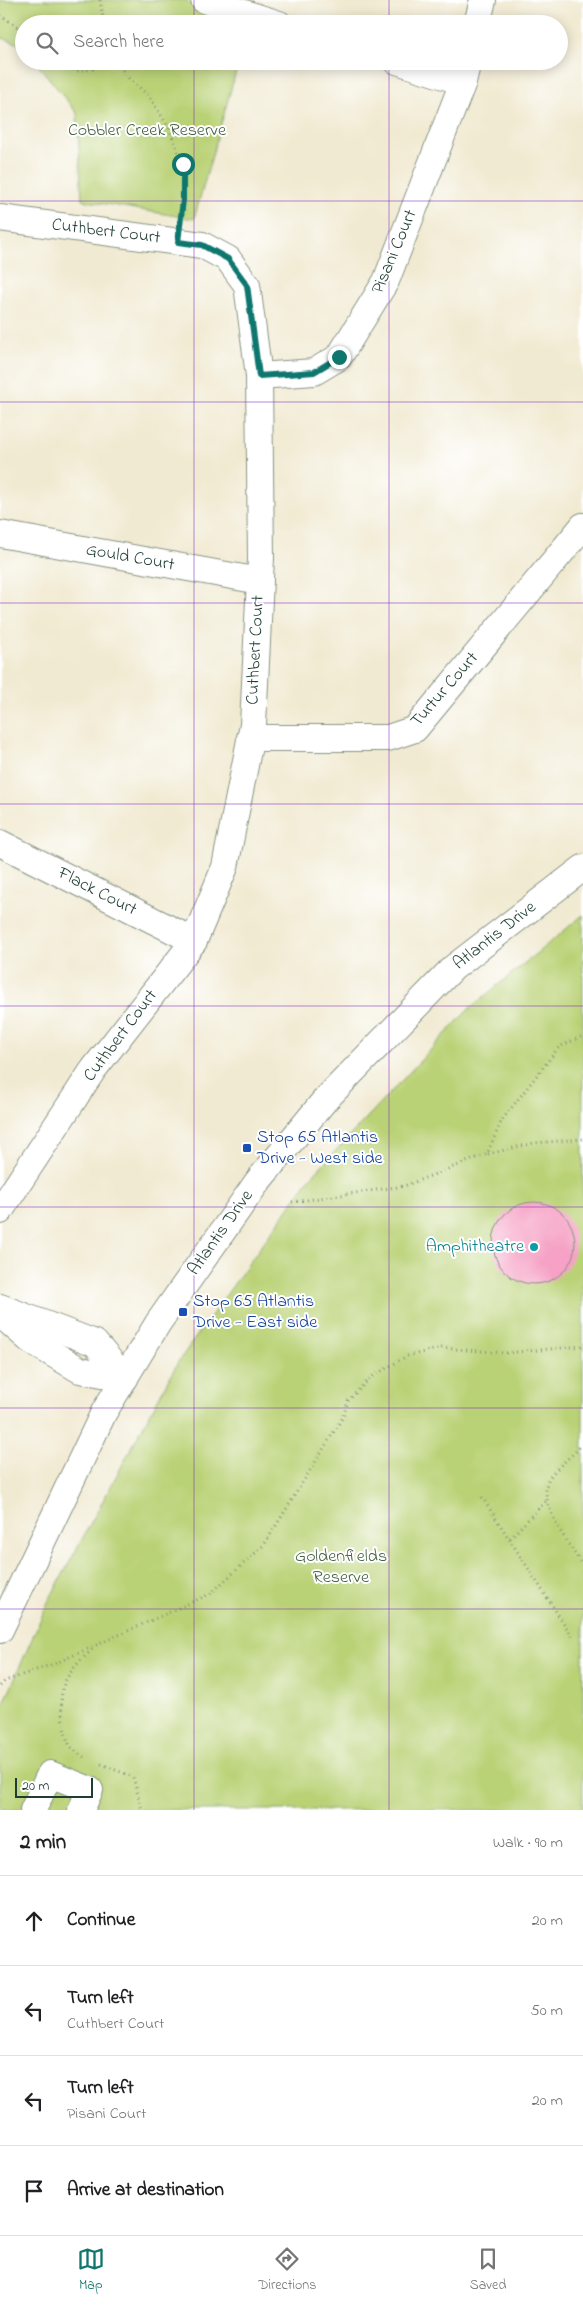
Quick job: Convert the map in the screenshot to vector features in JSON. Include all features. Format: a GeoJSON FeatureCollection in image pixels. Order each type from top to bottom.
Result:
{"type":"FeatureCollection","features":[{"type":"Feature","properties":{"kind":"street"},"geometry":{"type":"LineString","coordinates":[[204,0],[251,15]]}},
{"type":"Feature","properties":{"kind":"street"},"geometry":{"type":"LineString","coordinates":[[479,15],[483,0]]}},
{"type":"Feature","properties":{"kind":"street"},"geometry":{"type":"LineString","coordinates":[[453,70],[465,72]]}},
{"type":"Feature","properties":{"kind":"street","name":"Pisani Court"},"geometry":{"type":"LineString","coordinates":[[259,376],[314,372],[339,357],[386,281],[465,72]]}},
{"type":"Feature","properties":{"kind":"street","name":"Cuthbert Court"},"geometry":{"type":"LineString","coordinates":[[0,218],[202,245],[228,259],[247,285],[259,376],[260,581],[250,738],[224,867],[194,941],[93,1070],[0,1211]]}},
{"type":"Feature","properties":{"kind":"street","name":"Turtur Court"},"geometry":{"type":"LineString","coordinates":[[250,738],[388,738],[415,729],[583,526]]}},
{"type":"Feature","properties":{"kind":"street","name":"Gould Court"},"geometry":{"type":"LineString","coordinates":[[0,534],[260,581]]}},
{"type":"Feature","properties":{"kind":"street","name":"Flack Court"},"geometry":{"type":"LineString","coordinates":[[0,843],[194,941]]}},
{"type":"Feature","properties":{"kind":"street","name":"Atlantis Drive"},"geometry":{"type":"LineString","coordinates":[[0,1630],[104,1412],[158,1323],[258,1181],[325,1100],[453,968],[583,868]]}},
{"type":"Feature","properties":{"kind":"street"},"geometry":{"type":"LineString","coordinates":[[0,1307],[95,1343],[125,1378]]}},
{"type":"Feature","properties":{"kind":"street"},"geometry":{"type":"LineString","coordinates":[[0,1314],[31,1341],[80,1370],[125,1378]]}},
{"type":"Feature","properties":{"kind":"street"},"geometry":{"type":"LineString","coordinates":[[33,1810],[50,1774],[90,1790],[81,1810]]}},
{"type":"Feature","properties":{"kind":"path"},"geometry":{"type":"LineString","coordinates":[[100,0],[102,15]]}},
{"type":"Feature","properties":{"kind":"path"},"geometry":{"type":"LineString","coordinates":[[0,15],[15,25]]}},
{"type":"Feature","properties":{"kind":"path"},"geometry":{"type":"LineString","coordinates":[[122,70],[125,75],[149,96],[170,128],[183,164],[183,200],[178,242]]}},
{"type":"Feature","properties":{"kind":"path"},"geometry":{"type":"LineString","coordinates":[[487,1154],[502,1120],[560,1047],[583,1036]]}},
{"type":"Feature","properties":{"kind":"path"},"geometry":{"type":"LineString","coordinates":[[292,1202],[404,1186],[487,1154],[534,1143],[583,1139]]}},
{"type":"Feature","properties":{"kind":"path"},"geometry":{"type":"LineString","coordinates":[[0,1686],[5,1681],[56,1663],[210,1594],[264,1544],[343,1417],[348,1401],[370,1378],[407,1356],[442,1348],[506,1352],[583,1346]]}},
{"type":"Feature","properties":{"kind":"path"},"geometry":{"type":"LineString","coordinates":[[583,1444],[548,1479],[546,1502],[569,1545],[583,1565]]}},
{"type":"Feature","properties":{"kind":"path"},"geometry":{"type":"LineString","coordinates":[[482,1497],[572,1636]]}},
{"type":"Feature","properties":{"kind":"path"},"geometry":{"type":"LineString","coordinates":[[510,1538],[546,1502]]}},
{"type":"Feature","properties":{"kind":"path"},"geometry":{"type":"LineString","coordinates":[[90,1760],[70,1746],[62,1712],[63,1687],[75,1666],[97,1645]]}},
{"type":"Feature","properties":{"kind":"path"},"geometry":{"type":"LineString","coordinates":[[98,1763],[133,1777],[142,1810]]}},
{"type":"Feature","properties":{"kind":"green space"},"geometry":{"type":"Polygon","coordinates":[[[0,0],[185,0],[210,15],[15,15],[15,43],[0,37],[0,0]]]}},
{"type":"Feature","properties":{"kind":"green space","name":"Cobbler Creek Reserve"},"geometry":{"type":"Polygon","coordinates":[[[42,70],[236,70],[194,219],[82,200],[77,113],[42,70]]]}},
{"type":"Feature","properties":{"kind":"green space","name":"Goldenfields Reserve"},"geometry":{"type":"Polygon","coordinates":[[[583,915],[583,1810],[0,1810],[0,1712],[48,1602],[178,1362],[310,1178],[469,1009],[583,915]]]}},
{"type":"Feature","properties":{"kind":"building","name":"Amphitheatre"},"geometry":{"type":"Polygon","coordinates":[[[534,1202],[550,1205],[563,1214],[572,1227],[575,1243],[572,1259],[563,1272],[550,1281],[534,1284],[518,1281],[505,1272],[496,1259],[493,1243],[496,1227],[505,1214],[518,1205],[534,1202]]]}},
{"type":"Feature","properties":{"kind":"place","name":"Stop 65 Atlantis Drive - West side"},"geometry":{"type":"Point","coordinates":[247,1148]}},
{"type":"Feature","properties":{"kind":"place","name":"Amphitheatre"},"geometry":{"type":"Point","coordinates":[534,1247]}},
{"type":"Feature","properties":{"kind":"place","name":"Stop 65 Atlantis Drive - East side"},"geometry":{"type":"Point","coordinates":[183,1312]}},
{"type":"Feature","properties":{"kind":"route"},"geometry":{"type":"LineString","coordinates":[[183,164],[183,200],[178,242],[202,245],[228,259],[247,285],[259,376],[314,372],[339,357]]}}]}
